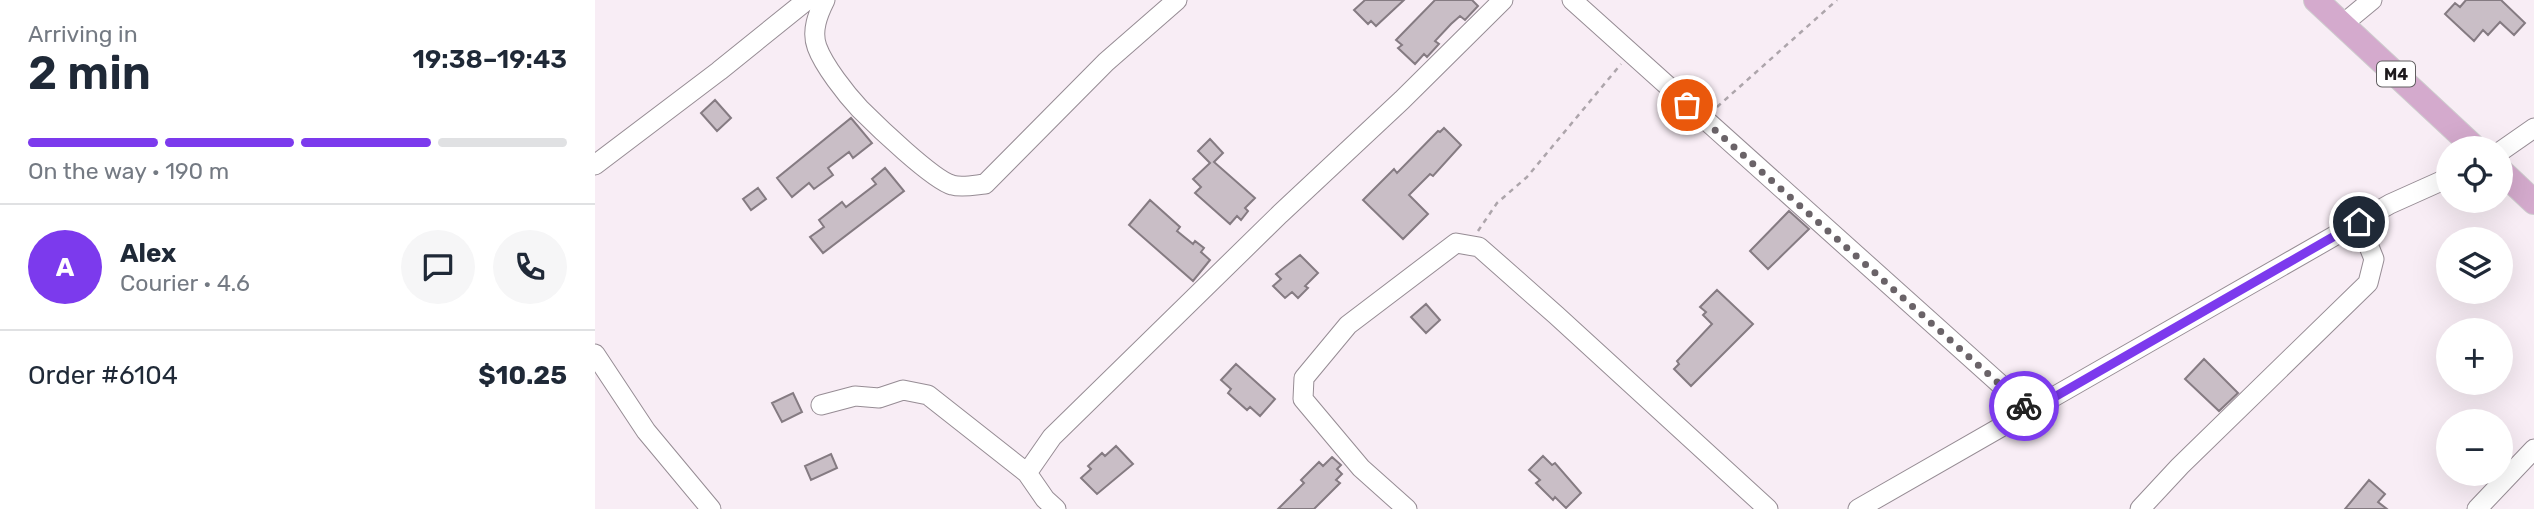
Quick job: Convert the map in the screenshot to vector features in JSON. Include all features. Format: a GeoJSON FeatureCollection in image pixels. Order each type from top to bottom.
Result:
{"type":"FeatureCollection","features":[{"type":"Feature","properties":{"kind":"main road","name":"M4"},"geometry":{"type":"LineString","coordinates":[[2316,0],[2462,136]]}},
{"type":"Feature","properties":{"kind":"main road"},"geometry":{"type":"LineString","coordinates":[[2513,183],[2534,202]]}},
{"type":"Feature","properties":{"kind":"street"},"geometry":{"type":"LineString","coordinates":[[595,165],[807,0]]}},
{"type":"Feature","properties":{"kind":"street"},"geometry":{"type":"LineString","coordinates":[[825,0],[814,28],[816,45],[825,63],[860,109],[932,173],[951,185],[969,186],[985,184],[1106,62],[1177,0]]}},
{"type":"Feature","properties":{"kind":"street"},"geometry":{"type":"LineString","coordinates":[[1027,473],[1052,437],[1503,0]]}},
{"type":"Feature","properties":{"kind":"street"},"geometry":{"type":"LineString","coordinates":[[1573,0],[2030,411]]}},
{"type":"Feature","properties":{"kind":"street"},"geometry":{"type":"LineString","coordinates":[[2343,24],[2372,0]]}},
{"type":"Feature","properties":{"kind":"street"},"geometry":{"type":"LineString","coordinates":[[2513,143],[2534,128]]}},
{"type":"Feature","properties":{"kind":"street"},"geometry":{"type":"LineString","coordinates":[[1858,509],[2390,204],[2436,183]]}},
{"type":"Feature","properties":{"kind":"street"},"geometry":{"type":"LineString","coordinates":[[2140,509],[2180,466],[2368,283],[2374,259],[2359,222]]}},
{"type":"Feature","properties":{"kind":"street"},"geometry":{"type":"LineString","coordinates":[[1408,509],[1361,468],[1303,400],[1304,378],[1348,325],[1456,243],[1479,247],[1768,509]]}},
{"type":"Feature","properties":{"kind":"street"},"geometry":{"type":"LineString","coordinates":[[595,354],[646,431],[711,509]]}},
{"type":"Feature","properties":{"kind":"street"},"geometry":{"type":"LineString","coordinates":[[821,405],[855,397],[879,398],[903,390],[928,395],[1027,473],[1045,499],[1056,509]]}},
{"type":"Feature","properties":{"kind":"street"},"geometry":{"type":"LineString","coordinates":[[2477,509],[2534,449]]}},
{"type":"Feature","properties":{"kind":"path"},"geometry":{"type":"LineString","coordinates":[[1703,119],[1837,0]]}},
{"type":"Feature","properties":{"kind":"path"},"geometry":{"type":"LineString","coordinates":[[1469,245],[1497,203],[1527,177],[1630,53]]}},
{"type":"Feature","properties":{"kind":"building"},"geometry":{"type":"Polygon","coordinates":[[[1365,0],[1404,0],[1376,26],[1371,21],[1368,24],[1354,10],[1365,0]]]}},
{"type":"Feature","properties":{"kind":"building"},"geometry":{"type":"Polygon","coordinates":[[[1435,0],[1472,0],[1478,6],[1465,20],[1460,16],[1451,24],[1435,41],[1439,44],[1427,57],[1424,54],[1415,64],[1398,48],[1402,45],[1396,40],[1435,0]]]}},
{"type":"Feature","properties":{"kind":"building"},"geometry":{"type":"Polygon","coordinates":[[[2466,0],[2501,0],[2525,23],[2514,35],[2500,22],[2488,35],[2483,30],[2474,41],[2445,14],[2455,3],[2460,7],[2466,0]]]}},
{"type":"Feature","properties":{"kind":"building"},"geometry":{"type":"Polygon","coordinates":[[[715,100],[731,118],[717,131],[701,113],[715,100]]]}},
{"type":"Feature","properties":{"kind":"building"},"geometry":{"type":"Polygon","coordinates":[[[851,118],[872,143],[853,158],[849,152],[828,168],[833,175],[814,189],[809,183],[792,197],[777,178],[851,118]]]}},
{"type":"Feature","properties":{"kind":"building"},"geometry":{"type":"Polygon","coordinates":[[[1444,128],[1461,145],[1433,176],[1430,174],[1409,195],[1428,214],[1403,239],[1363,200],[1394,169],[1397,173],[1444,128]]]}},
{"type":"Feature","properties":{"kind":"building"},"geometry":{"type":"Polygon","coordinates":[[[1210,139],[1223,153],[1214,162],[1255,198],[1245,208],[1248,211],[1241,220],[1237,216],[1230,224],[1195,193],[1201,187],[1193,179],[1210,163],[1198,151],[1210,139]]]}},
{"type":"Feature","properties":{"kind":"building"},"geometry":{"type":"Polygon","coordinates":[[[885,168],[904,191],[823,253],[810,237],[824,227],[819,220],[842,202],[846,207],[876,184],[872,179],[885,168]]]}},
{"type":"Feature","properties":{"kind":"building"},"geometry":{"type":"Polygon","coordinates":[[[758,188],[766,199],[751,210],[743,199],[758,188]]]}},
{"type":"Feature","properties":{"kind":"building"},"geometry":{"type":"Polygon","coordinates":[[[1150,200],[1180,227],[1177,231],[1193,244],[1195,241],[1204,248],[1201,252],[1210,260],[1193,281],[1129,225],[1150,200]]]}},
{"type":"Feature","properties":{"kind":"building"},"geometry":{"type":"Polygon","coordinates":[[[1789,211],[1809,229],[1768,269],[1750,251],[1789,211]]]}},
{"type":"Feature","properties":{"kind":"building"},"geometry":{"type":"Polygon","coordinates":[[[1300,255],[1318,273],[1298,298],[1292,292],[1285,298],[1273,286],[1281,279],[1276,274],[1300,255]]]}},
{"type":"Feature","properties":{"kind":"building"},"geometry":{"type":"Polygon","coordinates":[[[1717,290],[1753,324],[1691,386],[1674,369],[1679,364],[1677,361],[1712,324],[1703,315],[1706,312],[1700,307],[1717,290]]]}},
{"type":"Feature","properties":{"kind":"building"},"geometry":{"type":"Polygon","coordinates":[[[1426,304],[1440,320],[1426,333],[1411,317],[1426,304]]]}},
{"type":"Feature","properties":{"kind":"building"},"geometry":{"type":"Polygon","coordinates":[[[2204,359],[2238,393],[2219,411],[2185,379],[2204,359]]]}},
{"type":"Feature","properties":{"kind":"building"},"geometry":{"type":"Polygon","coordinates":[[[1236,364],[1275,399],[1260,416],[1250,407],[1247,410],[1228,393],[1231,389],[1221,380],[1236,364]]]}},
{"type":"Feature","properties":{"kind":"building"},"geometry":{"type":"Polygon","coordinates":[[[793,393],[802,412],[782,422],[772,403],[793,393]]]}},
{"type":"Feature","properties":{"kind":"building"},"geometry":{"type":"Polygon","coordinates":[[[1116,446],[1133,464],[1097,494],[1081,478],[1091,469],[1088,466],[1102,453],[1105,456],[1116,446]]]}},
{"type":"Feature","properties":{"kind":"building"},"geometry":{"type":"Polygon","coordinates":[[[831,454],[837,468],[811,480],[805,466],[831,454]]]}},
{"type":"Feature","properties":{"kind":"building"},"geometry":{"type":"Polygon","coordinates":[[[1543,456],[1552,465],[1555,463],[1581,493],[1566,508],[1555,497],[1553,500],[1536,483],[1540,480],[1529,470],[1543,456]]]}},
{"type":"Feature","properties":{"kind":"building"},"geometry":{"type":"Polygon","coordinates":[[[1332,457],[1341,465],[1337,469],[1342,474],[1336,480],[1340,483],[1314,509],[1278,509],[1304,483],[1301,480],[1319,462],[1323,466],[1332,457]]]}},
{"type":"Feature","properties":{"kind":"building"},"geometry":{"type":"Polygon","coordinates":[[[2369,480],[2385,494],[2378,502],[2387,509],[2345,509],[2369,480]]]}},
{"type":"Feature","properties":{"kind":"way so far"},"geometry":{"type":"LineString","coordinates":[[1687,105],[2024,406]]}},
{"type":"Feature","properties":{"kind":"route"},"geometry":{"type":"LineString","coordinates":[[2024,406],[2030,411],[2359,222]]}}]}
